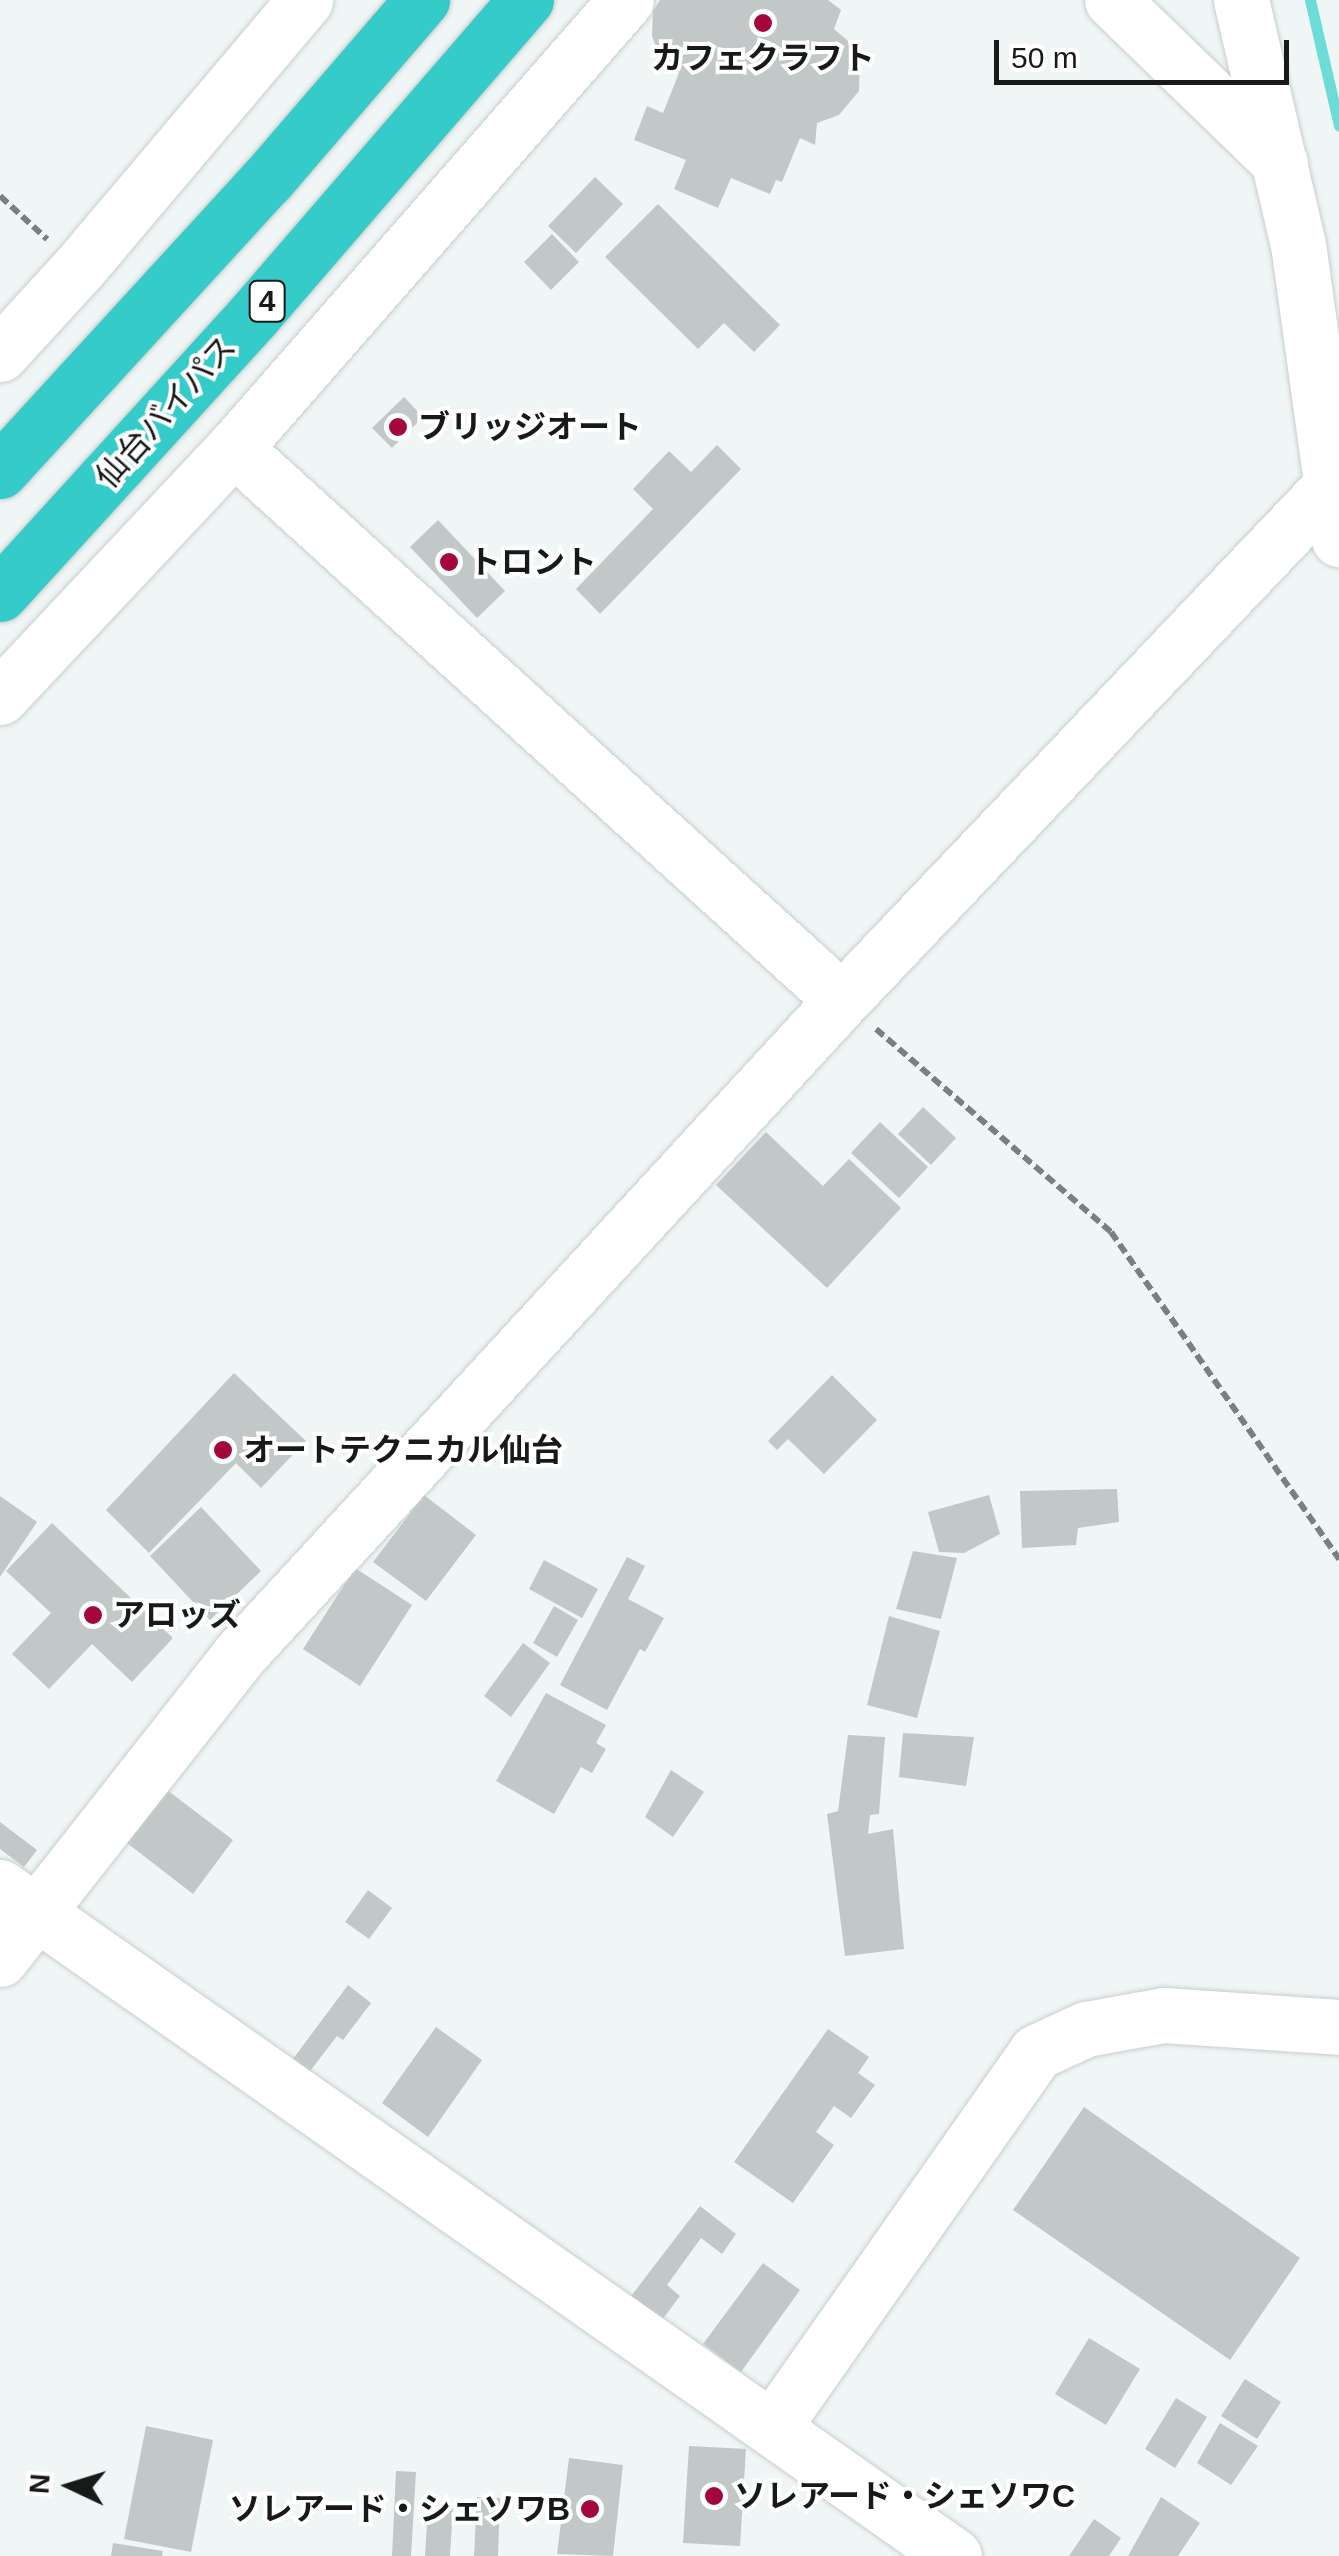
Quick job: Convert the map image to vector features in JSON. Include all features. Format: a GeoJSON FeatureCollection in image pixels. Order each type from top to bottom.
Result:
{"type":"FeatureCollection","features":[{"type":"Feature","properties":{"kind":"highway"},"geometry":{"type":"LineString","coordinates":[[0,471],[268,180],[422,0]]}},
{"type":"Feature","properties":{"kind":"highway","name":"仙台バイパス"},"geometry":{"type":"LineString","coordinates":[[0,594],[352,204],[526,0]]}},
{"type":"Feature","properties":{"kind":"street"},"geometry":{"type":"LineString","coordinates":[[0,354],[78,269],[306,0]]}},
{"type":"Feature","properties":{"kind":"street"},"geometry":{"type":"LineString","coordinates":[[0,697],[234,448],[626,0]]}},
{"type":"Feature","properties":{"kind":"street"},"geometry":{"type":"LineString","coordinates":[[1112,0],[1280,162]]}},
{"type":"Feature","properties":{"kind":"street"},"geometry":{"type":"LineString","coordinates":[[0,1959],[18,1899],[842,1000],[1335,513],[1318,241],[1280,162],[1242,0]]}},
{"type":"Feature","properties":{"kind":"street"},"geometry":{"type":"LineString","coordinates":[[352,204],[406,254]]}},
{"type":"Feature","properties":{"kind":"street"},"geometry":{"type":"LineString","coordinates":[[234,448],[842,1000]]}},
{"type":"Feature","properties":{"kind":"street"},"geometry":{"type":"LineString","coordinates":[[18,1899],[954,2556]]}},
{"type":"Feature","properties":{"kind":"street"},"geometry":{"type":"LineString","coordinates":[[772,2428],[1036,2052],[1086,2029],[1164,2015],[1339,2027]]}},
{"type":"Feature","properties":{"kind":"path"},"geometry":{"type":"LineString","coordinates":[[0,196],[78,269]]}},
{"type":"Feature","properties":{"kind":"path"},"geometry":{"type":"LineString","coordinates":[[842,1000],[1110,1232],[1339,1559]]}},
{"type":"Feature","properties":{"kind":"building"},"geometry":{"type":"Polygon","coordinates":[[[660,0],[828,0],[841,10],[834,29],[854,46],[860,60],[859,91],[839,115],[817,123],[815,145],[800,138],[782,182],[776,180],[770,194],[731,178],[718,208],[674,189],[686,160],[634,140],[647,106],[663,113],[679,73],[660,57],[652,36],[653,11],[660,0]]]}},
{"type":"Feature","properties":{"kind":"building"},"geometry":{"type":"Polygon","coordinates":[[[595,177],[623,204],[576,253],[548,226],[595,177]]]}},
{"type":"Feature","properties":{"kind":"building"},"geometry":{"type":"Polygon","coordinates":[[[658,204],[780,325],[754,352],[724,323],[698,349],[605,257],[658,204]]]}},
{"type":"Feature","properties":{"kind":"building"},"geometry":{"type":"Polygon","coordinates":[[[552,234],[579,262],[551,290],[524,262],[552,234]]]}},
{"type":"Feature","properties":{"kind":"building"},"geometry":{"type":"Polygon","coordinates":[[[404,397],[423,417],[392,448],[372,428],[404,397]]]}},
{"type":"Feature","properties":{"kind":"building"},"geometry":{"type":"Polygon","coordinates":[[[717,445],[741,469],[600,614],[576,589],[653,509],[633,489],[669,451],[691,472],[717,445]]]}},
{"type":"Feature","properties":{"kind":"building"},"geometry":{"type":"Polygon","coordinates":[[[438,520],[505,591],[477,618],[410,547],[438,520]]]}},
{"type":"Feature","properties":{"kind":"building"},"geometry":{"type":"Polygon","coordinates":[[[923,1107],[956,1138],[931,1165],[898,1134],[923,1107]]]}},
{"type":"Feature","properties":{"kind":"building"},"geometry":{"type":"Polygon","coordinates":[[[880,1122],[928,1167],[899,1198],[851,1153],[880,1122]]]}},
{"type":"Feature","properties":{"kind":"building"},"geometry":{"type":"Polygon","coordinates":[[[766,1132],[823,1186],[849,1159],[901,1208],[827,1288],[716,1185],[766,1132]]]}},
{"type":"Feature","properties":{"kind":"building"},"geometry":{"type":"Polygon","coordinates":[[[234,1373],[306,1441],[261,1488],[236,1463],[149,1553],[106,1510],[234,1373]]]}},
{"type":"Feature","properties":{"kind":"building"},"geometry":{"type":"Polygon","coordinates":[[[832,1375],[877,1420],[824,1474],[788,1439],[777,1450],[768,1441],[832,1375]]]}},
{"type":"Feature","properties":{"kind":"building"},"geometry":{"type":"Polygon","coordinates":[[[1117,1489],[1119,1522],[1078,1528],[1076,1545],[1022,1548],[1020,1491],[1117,1489]]]}},
{"type":"Feature","properties":{"kind":"building"},"geometry":{"type":"Polygon","coordinates":[[[424,1495],[476,1535],[426,1601],[373,1562],[424,1495]]]}},
{"type":"Feature","properties":{"kind":"building"},"geometry":{"type":"Polygon","coordinates":[[[989,1495],[1000,1534],[964,1553],[939,1552],[928,1512],[989,1495]]]}},
{"type":"Feature","properties":{"kind":"building"},"geometry":{"type":"Polygon","coordinates":[[[0,1496],[37,1522],[0,1577],[0,1496]]]}},
{"type":"Feature","properties":{"kind":"building"},"geometry":{"type":"Polygon","coordinates":[[[201,1507],[261,1571],[210,1620],[150,1556],[201,1507]]]}},
{"type":"Feature","properties":{"kind":"building"},"geometry":{"type":"Polygon","coordinates":[[[52,1523],[173,1638],[132,1682],[92,1644],[49,1689],[12,1654],[51,1613],[6,1571],[52,1523]]]}},
{"type":"Feature","properties":{"kind":"building"},"geometry":{"type":"Polygon","coordinates":[[[913,1551],[957,1558],[941,1619],[896,1609],[913,1551]]]}},
{"type":"Feature","properties":{"kind":"building"},"geometry":{"type":"Polygon","coordinates":[[[627,1557],[645,1566],[628,1599],[664,1618],[645,1652],[640,1649],[607,1710],[560,1685],[627,1557]]]}},
{"type":"Feature","properties":{"kind":"building"},"geometry":{"type":"Polygon","coordinates":[[[544,1560],[598,1589],[582,1618],[529,1589],[544,1560]]]}},
{"type":"Feature","properties":{"kind":"building"},"geometry":{"type":"Polygon","coordinates":[[[355,1568],[412,1605],[360,1686],[303,1649],[355,1568]]]}},
{"type":"Feature","properties":{"kind":"building"},"geometry":{"type":"Polygon","coordinates":[[[554,1606],[578,1620],[557,1657],[533,1643],[554,1606]]]}},
{"type":"Feature","properties":{"kind":"building"},"geometry":{"type":"Polygon","coordinates":[[[889,1616],[940,1631],[917,1718],[867,1705],[889,1616]]]}},
{"type":"Feature","properties":{"kind":"building"},"geometry":{"type":"Polygon","coordinates":[[[523,1643],[550,1663],[511,1717],[484,1696],[523,1643]]]}},
{"type":"Feature","properties":{"kind":"building"},"geometry":{"type":"Polygon","coordinates":[[[546,1693],[606,1725],[596,1743],[606,1749],[592,1773],[581,1767],[554,1814],[496,1781],[546,1693]]]}},
{"type":"Feature","properties":{"kind":"building"},"geometry":{"type":"Polygon","coordinates":[[[903,1733],[974,1737],[966,1786],[899,1777],[903,1733]]]}},
{"type":"Feature","properties":{"kind":"building"},"geometry":{"type":"Polygon","coordinates":[[[848,1735],[885,1737],[879,1814],[870,1815],[868,1834],[893,1829],[904,1949],[845,1956],[827,1814],[838,1811],[848,1735]]]}},
{"type":"Feature","properties":{"kind":"building"},"geometry":{"type":"Polygon","coordinates":[[[671,1770],[704,1792],[673,1837],[645,1817],[671,1770]]]}},
{"type":"Feature","properties":{"kind":"building"},"geometry":{"type":"Polygon","coordinates":[[[167,1790],[233,1840],[193,1894],[127,1843],[167,1790]]]}},
{"type":"Feature","properties":{"kind":"building"},"geometry":{"type":"Polygon","coordinates":[[[0,1822],[37,1850],[24,1867],[0,1849],[0,1822]]]}},
{"type":"Feature","properties":{"kind":"building"},"geometry":{"type":"Polygon","coordinates":[[[368,1890],[392,1908],[369,1939],[345,1922],[368,1890]]]}},
{"type":"Feature","properties":{"kind":"building"},"geometry":{"type":"Polygon","coordinates":[[[348,1985],[371,2003],[343,2040],[337,2036],[307,2075],[290,2063],[348,1985]]]}},
{"type":"Feature","properties":{"kind":"building"},"geometry":{"type":"Polygon","coordinates":[[[436,2027],[482,2060],[428,2137],[382,2103],[436,2027]]]}},
{"type":"Feature","properties":{"kind":"building"},"geometry":{"type":"Polygon","coordinates":[[[828,2029],[869,2057],[858,2073],[875,2085],[851,2118],[834,2106],[816,2132],[834,2145],[793,2203],[734,2162],[828,2029]]]}},
{"type":"Feature","properties":{"kind":"building"},"geometry":{"type":"Polygon","coordinates":[[[1084,2107],[1300,2258],[1230,2360],[1013,2210],[1084,2107]]]}},
{"type":"Feature","properties":{"kind":"building"},"geometry":{"type":"Polygon","coordinates":[[[700,2206],[736,2234],[722,2254],[701,2238],[667,2285],[680,2296],[656,2328],[625,2304],[700,2206]]]}},
{"type":"Feature","properties":{"kind":"building"},"geometry":{"type":"Polygon","coordinates":[[[763,2263],[800,2290],[741,2372],[703,2344],[763,2263]]]}},
{"type":"Feature","properties":{"kind":"building"},"geometry":{"type":"Polygon","coordinates":[[[1089,2338],[1140,2369],[1106,2425],[1055,2394],[1089,2338]]]}},
{"type":"Feature","properties":{"kind":"building"},"geometry":{"type":"Polygon","coordinates":[[[1245,2379],[1281,2402],[1257,2439],[1221,2416],[1245,2379]]]}},
{"type":"Feature","properties":{"kind":"building"},"geometry":{"type":"Polygon","coordinates":[[[1176,2398],[1207,2417],[1175,2468],[1145,2449],[1176,2398]]]}},
{"type":"Feature","properties":{"kind":"building"},"geometry":{"type":"Polygon","coordinates":[[[1220,2423],[1258,2446],[1231,2485],[1197,2463],[1220,2423]]]}},
{"type":"Feature","properties":{"kind":"building"},"geometry":{"type":"Polygon","coordinates":[[[146,2426],[213,2440],[191,2552],[124,2539],[146,2426]]]}},
{"type":"Feature","properties":{"kind":"building","name":"ソレアード・シェソワC"},"geometry":{"type":"Polygon","coordinates":[[[689,2446],[746,2449],[740,2546],[683,2543],[689,2446]]]}},
{"type":"Feature","properties":{"kind":"building","name":"ソレアード・シェソワB"},"geometry":{"type":"Polygon","coordinates":[[[569,2458],[623,2465],[613,2556],[557,2554],[569,2458]]]}},
{"type":"Feature","properties":{"kind":"building"},"geometry":{"type":"Polygon","coordinates":[[[396,2471],[416,2472],[411,2556],[392,2556],[396,2471]]]}},
{"type":"Feature","properties":{"kind":"building"},"geometry":{"type":"Polygon","coordinates":[[[477,2497],[500,2498],[498,2556],[474,2556],[477,2497]]]}},
{"type":"Feature","properties":{"kind":"building"},"geometry":{"type":"Polygon","coordinates":[[[1161,2497],[1200,2523],[1178,2556],[1128,2556],[1161,2497]]]}},
{"type":"Feature","properties":{"kind":"building"},"geometry":{"type":"Polygon","coordinates":[[[428,2506],[453,2507],[450,2556],[425,2556],[428,2506]]]}},
{"type":"Feature","properties":{"kind":"building"},"geometry":{"type":"Polygon","coordinates":[[[1094,2519],[1121,2538],[1109,2556],[1069,2556],[1094,2519]]]}},
{"type":"Feature","properties":{"kind":"building"},"geometry":{"type":"Polygon","coordinates":[[[113,2543],[163,2551],[162,2556],[111,2556],[113,2543]]]}},
{"type":"Feature","properties":{"kind":"waterway"},"geometry":{"type":"LineString","coordinates":[[1310,0],[1339,126]]}},
{"type":"Feature","properties":{"kind":"place","name":"カフェクラフト"},"geometry":{"type":"Point","coordinates":[763,23]}},
{"type":"Feature","properties":{"kind":"place","name":"ブリッジオート"},"geometry":{"type":"Point","coordinates":[398,427]}},
{"type":"Feature","properties":{"kind":"place","name":"トロント"},"geometry":{"type":"Point","coordinates":[449,562]}},
{"type":"Feature","properties":{"kind":"place","name":"オートテクニカル仙台"},"geometry":{"type":"Point","coordinates":[223,1450]}},
{"type":"Feature","properties":{"kind":"place","name":"アロッズ"},"geometry":{"type":"Point","coordinates":[93,1615]}},
{"type":"Feature","properties":{"kind":"place","name":"ソレアード・シェソワC"},"geometry":{"type":"Point","coordinates":[714,2496]}},
{"type":"Feature","properties":{"kind":"place","name":"ソレアード・シェソワB"},"geometry":{"type":"Point","coordinates":[590,2509]}}]}
